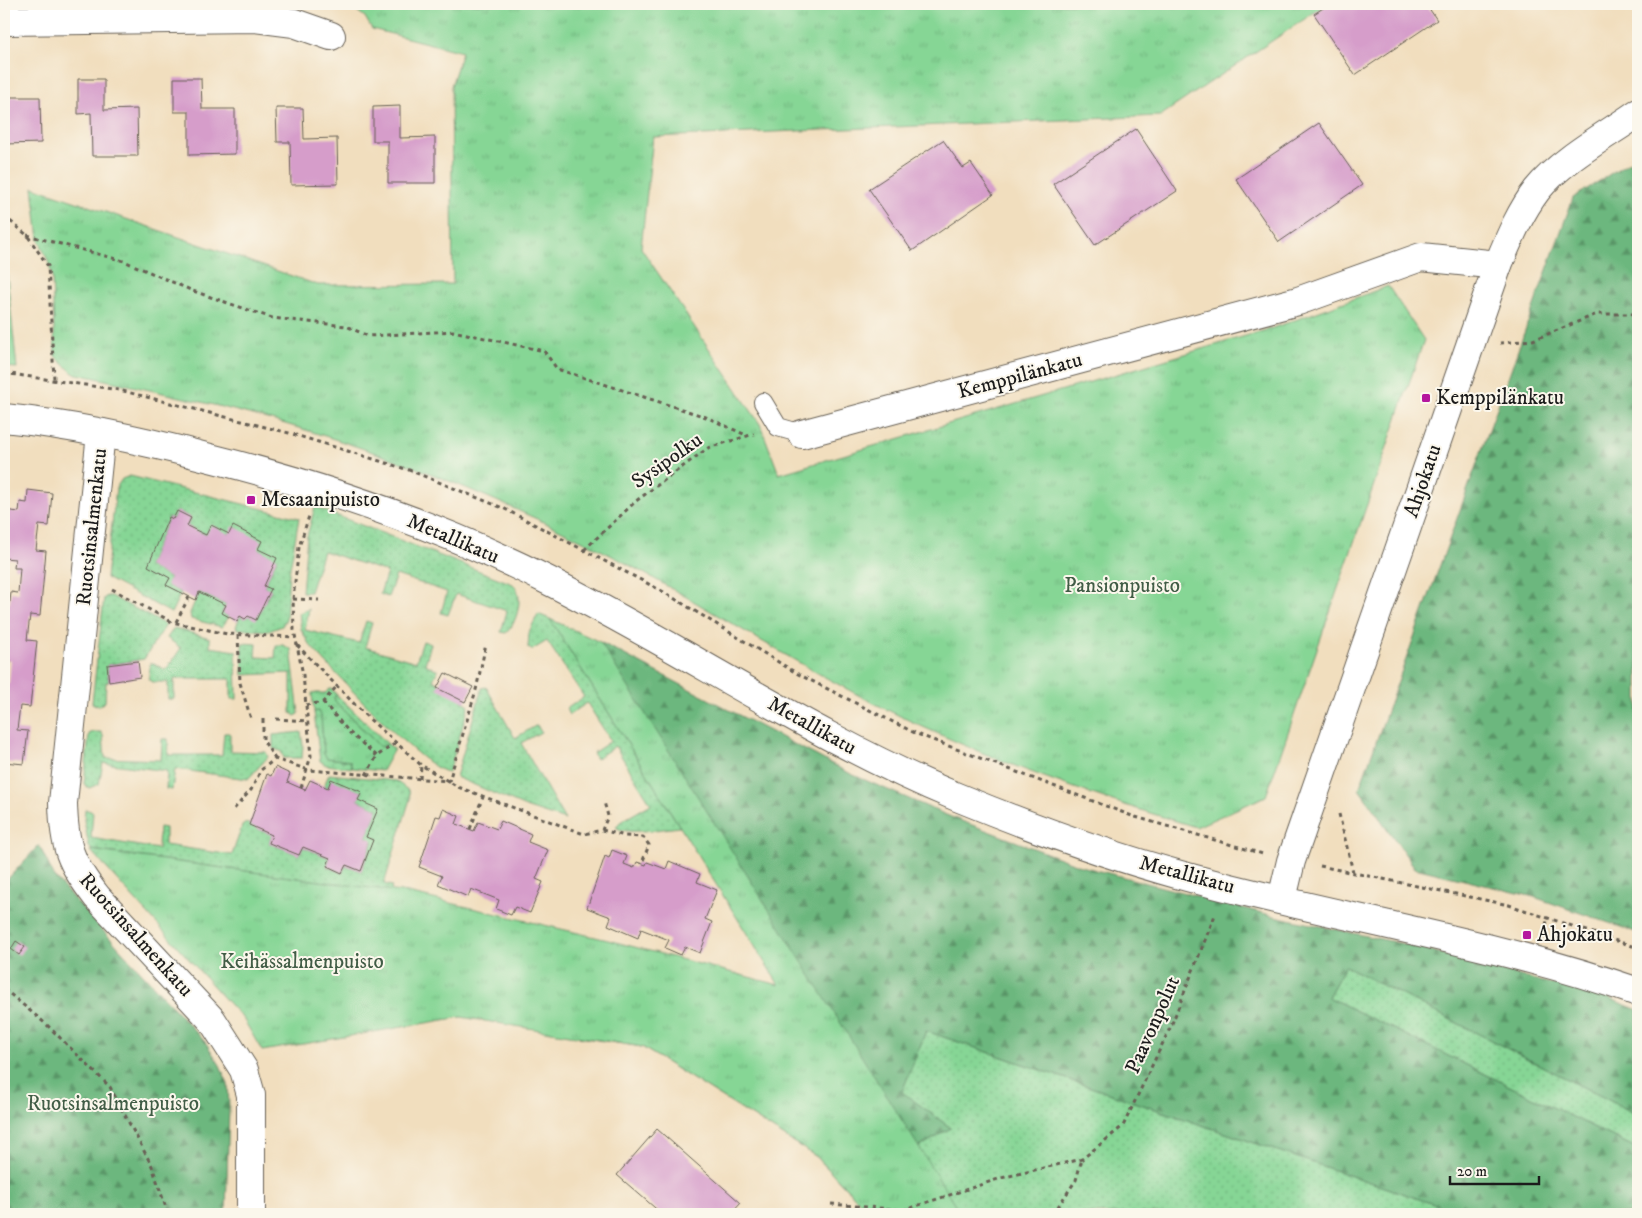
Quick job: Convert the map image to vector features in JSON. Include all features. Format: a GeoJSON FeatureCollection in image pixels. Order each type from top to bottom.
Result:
{"type":"FeatureCollection","features":[{"type":"Feature","properties":{"kind":"street"},"geometry":{"type":"LineString","coordinates":[[4,21],[255,18],[294,23],[331,36]]}},
{"type":"Feature","properties":{"kind":"street","name":"Ahjokatu"},"geometry":{"type":"LineString","coordinates":[[1282,899],[1291,861],[1498,265],[1516,223],[1538,189],[1566,164],[1638,113]]}},
{"type":"Feature","properties":{"kind":"street","name":"Kemppilänkatu"},"geometry":{"type":"LineString","coordinates":[[790,430],[1298,302],[1421,257],[1498,265]]}},
{"type":"Feature","properties":{"kind":"street","name":"Metallikatu"},"geometry":{"type":"LineString","coordinates":[[4,418],[48,423],[136,439],[288,477],[380,508],[459,540],[546,579],[868,756],[955,797],[1088,847],[1181,876],[1487,946],[1570,969],[1638,992]]}},
{"type":"Feature","properties":{"kind":"street","name":"Ruotsinsalmenkatu"},"geometry":{"type":"LineString","coordinates":[[101,433],[63,803],[64,830],[68,851],[82,878],[97,897],[212,1020],[244,1070],[251,1095],[251,1214]]}},
{"type":"Feature","properties":{"kind":"lane"},"geometry":{"type":"LineString","coordinates":[[764,402],[790,430]]}},
{"type":"Feature","properties":{"kind":"path"},"geometry":{"type":"LineString","coordinates":[[4,216],[27,235],[48,266],[54,379]]}},
{"type":"Feature","properties":{"kind":"path"},"geometry":{"type":"LineString","coordinates":[[27,235],[124,261],[193,291],[272,318],[346,326],[368,336],[453,331],[544,351],[557,369],[706,417],[748,436]]}},
{"type":"Feature","properties":{"kind":"path"},"geometry":{"type":"LineString","coordinates":[[1470,346],[1533,340],[1597,314],[1638,314]]}},
{"type":"Feature","properties":{"kind":"path","name":"Sysipolku"},"geometry":{"type":"LineString","coordinates":[[584,550],[636,501],[708,448],[748,436],[790,430]]}},
{"type":"Feature","properties":{"kind":"path"},"geometry":{"type":"LineString","coordinates":[[301,788],[311,756],[296,637],[294,598],[299,547],[310,513]]}},
{"type":"Feature","properties":{"kind":"path"},"geometry":{"type":"LineString","coordinates":[[111,589],[176,622],[226,634],[296,637]]}},
{"type":"Feature","properties":{"kind":"path"},"geometry":{"type":"LineString","coordinates":[[176,622],[189,597]]}},
{"type":"Feature","properties":{"kind":"path"},"geometry":{"type":"LineString","coordinates":[[294,598],[319,600]]}},
{"type":"Feature","properties":{"kind":"path"},"geometry":{"type":"LineString","coordinates":[[238,635],[240,684],[251,719]]}},
{"type":"Feature","properties":{"kind":"path"},"geometry":{"type":"LineString","coordinates":[[297,644],[337,686],[421,765],[449,782],[483,797],[584,834],[602,830],[624,836],[644,837],[648,844],[642,863]]}},
{"type":"Feature","properties":{"kind":"path"},"geometry":{"type":"LineString","coordinates":[[449,782],[476,690],[486,644]]}},
{"type":"Feature","properties":{"kind":"path"},"geometry":{"type":"LineString","coordinates":[[306,705],[323,702],[337,686]]}},
{"type":"Feature","properties":{"kind":"path"},"geometry":{"type":"LineString","coordinates":[[323,702],[350,733],[377,756]]}},
{"type":"Feature","properties":{"kind":"path"},"geometry":{"type":"LineString","coordinates":[[263,719],[263,740],[275,759],[308,770],[449,782]]}},
{"type":"Feature","properties":{"kind":"path"},"geometry":{"type":"LineString","coordinates":[[276,719],[308,721]]}},
{"type":"Feature","properties":{"kind":"path"},"geometry":{"type":"LineString","coordinates":[[366,775],[377,756],[396,743]]}},
{"type":"Feature","properties":{"kind":"path"},"geometry":{"type":"LineString","coordinates":[[234,809],[251,790],[261,770],[275,759]]}},
{"type":"Feature","properties":{"kind":"path"},"geometry":{"type":"LineString","coordinates":[[420,779],[421,765]]}},
{"type":"Feature","properties":{"kind":"path"},"geometry":{"type":"LineString","coordinates":[[470,829],[483,797]]}},
{"type":"Feature","properties":{"kind":"path"},"geometry":{"type":"LineString","coordinates":[[602,830],[608,816],[604,802]]}},
{"type":"Feature","properties":{"kind":"path"},"geometry":{"type":"LineString","coordinates":[[1338,811],[1353,872]]}},
{"type":"Feature","properties":{"kind":"path"},"geometry":{"type":"LineString","coordinates":[[1291,861],[1509,904],[1638,948]]}},
{"type":"Feature","properties":{"kind":"path","name":"Paavonpolut"},"geometry":{"type":"LineString","coordinates":[[1082,1158],[1123,1126],[1170,1026],[1227,886]]}},
{"type":"Feature","properties":{"kind":"path"},"geometry":{"type":"LineString","coordinates":[[1542,939],[1548,917]]}},
{"type":"Feature","properties":{"kind":"path"},"geometry":{"type":"LineString","coordinates":[[4,989],[46,1024],[110,1087],[152,1166],[168,1214]]}},
{"type":"Feature","properties":{"kind":"path"},"geometry":{"type":"LineString","coordinates":[[831,1204],[904,1210],[1001,1178],[1082,1158],[1076,1180],[1053,1214]]}},
{"type":"Feature","properties":{"kind":"green space","name":"Pansionpuisto"},"geometry":{"type":"Polygon","coordinates":[[[348,4],[1327,4],[1160,116],[653,137],[641,248],[760,424],[779,474],[1276,327],[1388,286],[1424,340],[1266,796],[1196,827],[1067,785],[983,753],[900,716],[790,658],[618,559],[545,523],[466,488],[346,443],[264,418],[73,373],[55,356],[52,277],[48,261],[39,240],[33,187],[318,285],[453,284],[451,86],[462,52],[372,29],[365,17],[348,4]]]}},
{"type":"Feature","properties":{"kind":"green space"},"geometry":{"type":"Polygon","coordinates":[[[1638,156],[1638,933],[1534,897],[1415,868],[1359,789],[1573,198],[1638,156]]]}},
{"type":"Feature","properties":{"kind":"green space"},"geometry":{"type":"Polygon","coordinates":[[[4,247],[17,368],[4,367],[4,247]]]}},
{"type":"Feature","properties":{"kind":"green space"},"geometry":{"type":"Polygon","coordinates":[[[130,476],[299,518],[289,574],[286,619],[282,626],[269,631],[237,629],[236,627],[240,616],[245,619],[248,616],[256,619],[271,590],[264,586],[277,559],[258,549],[233,527],[229,534],[206,535],[187,526],[191,518],[177,511],[173,519],[169,517],[148,566],[170,578],[167,585],[181,593],[171,613],[106,578],[116,488],[122,479],[130,476]]]}},
{"type":"Feature","properties":{"kind":"green space"},"geometry":{"type":"Polygon","coordinates":[[[315,507],[513,584],[519,595],[519,602],[516,616],[510,629],[506,633],[501,632],[507,611],[456,594],[448,615],[441,613],[447,592],[396,575],[388,597],[380,594],[387,572],[323,551],[310,592],[302,592],[307,536],[315,507]]]}},
{"type":"Feature","properties":{"kind":"green space"},"geometry":{"type":"Polygon","coordinates":[[[199,592],[226,605],[222,613],[229,617],[222,627],[191,619],[190,613],[199,592]]]}},
{"type":"Feature","properties":{"kind":"green space"},"geometry":{"type":"Polygon","coordinates":[[[111,596],[166,625],[144,659],[107,665],[109,682],[106,682],[105,702],[98,706],[92,703],[104,598],[111,596]]]}},
{"type":"Feature","properties":{"kind":"green space"},"geometry":{"type":"Polygon","coordinates":[[[309,609],[305,630],[359,643],[366,621],[372,623],[365,647],[416,662],[423,641],[431,644],[425,664],[438,670],[433,680],[469,705],[449,772],[437,768],[400,738],[309,644],[301,629],[299,613],[309,609]]]}},
{"type":"Feature","properties":{"kind":"green space"},"geometry":{"type":"Polygon","coordinates":[[[538,614],[550,619],[680,827],[628,831],[616,827],[620,822],[651,804],[615,746],[596,759],[593,753],[611,741],[587,703],[569,715],[566,709],[584,697],[547,641],[532,650],[528,648],[529,632],[538,614]]]}},
{"type":"Feature","properties":{"kind":"green space","name":"Keihässalmenpuisto"},"geometry":{"type":"Polygon","coordinates":[[[550,619],[600,642],[961,1214],[871,1214],[817,1157],[642,1047],[461,1017],[262,1051],[244,1020],[90,850],[408,893],[608,940],[779,985],[550,619]]]}},
{"type":"Feature","properties":{"kind":"green space"},"geometry":{"type":"Polygon","coordinates":[[[174,628],[210,638],[210,647],[236,651],[237,699],[231,699],[231,679],[174,679],[174,699],[168,699],[168,682],[152,682],[149,680],[150,664],[152,663],[166,670],[181,648],[167,638],[174,628]]]}},
{"type":"Feature","properties":{"kind":"green space"},"geometry":{"type":"Polygon","coordinates":[[[600,642],[851,774],[951,817],[1081,866],[1274,916],[1418,947],[1535,980],[1601,995],[1638,1010],[1638,1115],[1345,966],[1328,997],[1638,1149],[1638,1214],[1463,1214],[926,1031],[902,1092],[951,1128],[848,1190],[817,1157],[642,1047],[579,1037],[779,985],[741,873],[600,642]]]}},
{"type":"Feature","properties":{"kind":"green space"},"geometry":{"type":"Polygon","coordinates":[[[242,643],[257,644],[256,657],[275,658],[276,645],[283,645],[291,649],[299,714],[295,716],[291,713],[291,673],[243,675],[242,643]]]}},
{"type":"Feature","properties":{"kind":"green space"},"geometry":{"type":"Polygon","coordinates":[[[486,687],[515,738],[537,725],[541,732],[521,743],[565,820],[528,808],[456,777],[482,688],[486,687]]]}},
{"type":"Feature","properties":{"kind":"green space"},"geometry":{"type":"Polygon","coordinates":[[[331,688],[336,694],[335,701],[380,747],[388,744],[394,749],[382,771],[352,768],[350,761],[327,758],[324,753],[321,716],[318,711],[314,712],[312,693],[325,693],[331,688]]]}},
{"type":"Feature","properties":{"kind":"green space"},"geometry":{"type":"Polygon","coordinates":[[[336,694],[388,744],[380,747],[335,701],[336,694]]]}},
{"type":"Feature","properties":{"kind":"green space"},"geometry":{"type":"Polygon","coordinates":[[[318,711],[321,716],[324,753],[327,758],[350,761],[352,768],[326,765],[320,761],[314,712],[318,711]]]}},
{"type":"Feature","properties":{"kind":"green space"},"geometry":{"type":"Polygon","coordinates":[[[101,732],[103,735],[105,758],[161,760],[162,739],[168,739],[168,755],[222,755],[224,733],[230,733],[230,751],[266,752],[268,757],[248,779],[175,769],[172,790],[166,789],[167,771],[103,763],[99,784],[89,788],[84,784],[89,734],[101,732]]]}},
{"type":"Feature","properties":{"kind":"green space"},"geometry":{"type":"Polygon","coordinates":[[[301,732],[302,758],[284,758],[281,751],[273,749],[273,735],[301,732]]]}},
{"type":"Feature","properties":{"kind":"green space"},"geometry":{"type":"Polygon","coordinates":[[[329,774],[396,781],[409,791],[410,799],[384,884],[392,886],[391,891],[92,850],[89,847],[84,820],[85,809],[93,812],[91,838],[158,849],[159,827],[165,828],[165,845],[232,855],[242,826],[246,823],[272,835],[269,843],[299,855],[303,847],[330,858],[327,866],[342,873],[346,865],[361,871],[373,841],[366,837],[378,809],[358,800],[361,792],[331,780],[328,788],[324,786],[329,774]]]}},
{"type":"Feature","properties":{"kind":"green space","name":"Ruotsinsalmenpuisto"},"geometry":{"type":"Polygon","coordinates":[[[39,845],[55,878],[206,1043],[220,1065],[228,1084],[229,1107],[226,1214],[4,1214],[4,883],[39,845]]]}},
{"type":"Feature","properties":{"kind":"green space"},"geometry":{"type":"Polygon","coordinates":[[[1345,966],[1638,1115],[1638,1149],[1328,997],[1345,966]]]}},
{"type":"Feature","properties":{"kind":"green space"},"geometry":{"type":"Polygon","coordinates":[[[926,1031],[1463,1214],[871,1214],[848,1190],[951,1128],[901,1092],[926,1031]]]}},
{"type":"Feature","properties":{"kind":"building"},"geometry":{"type":"Polygon","coordinates":[[[1329,4],[1426,4],[1437,20],[1355,75],[1314,14],[1329,4]]]}},
{"type":"Feature","properties":{"kind":"building"},"geometry":{"type":"Polygon","coordinates":[[[4,67],[6,67],[7,97],[40,97],[41,143],[4,144],[4,67]]]}},
{"type":"Feature","properties":{"kind":"building"},"geometry":{"type":"Polygon","coordinates":[[[174,78],[201,78],[202,109],[235,109],[235,154],[189,155],[189,112],[174,112],[174,78]]]}},
{"type":"Feature","properties":{"kind":"building"},"geometry":{"type":"Polygon","coordinates":[[[78,79],[104,79],[104,110],[137,109],[138,156],[92,156],[91,113],[78,114],[78,79]]]}},
{"type":"Feature","properties":{"kind":"building"},"geometry":{"type":"Polygon","coordinates":[[[400,106],[400,138],[435,137],[435,183],[388,183],[388,141],[373,141],[373,107],[400,106]]]}},
{"type":"Feature","properties":{"kind":"building"},"geometry":{"type":"Polygon","coordinates":[[[276,108],[303,108],[304,139],[337,138],[338,184],[291,185],[290,142],[277,142],[276,108]]]}},
{"type":"Feature","properties":{"kind":"building"},"geometry":{"type":"Polygon","coordinates":[[[1319,123],[1362,185],[1279,242],[1236,179],[1319,123]]]}},
{"type":"Feature","properties":{"kind":"building"},"geometry":{"type":"Polygon","coordinates":[[[1136,129],[1177,191],[1095,245],[1053,184],[1136,129]]]}},
{"type":"Feature","properties":{"kind":"building"},"geometry":{"type":"Polygon","coordinates":[[[943,140],[963,168],[971,163],[993,195],[912,251],[869,189],[943,140]]]}},
{"type":"Feature","properties":{"kind":"building"},"geometry":{"type":"Polygon","coordinates":[[[28,490],[52,493],[49,526],[39,525],[36,550],[46,551],[40,616],[30,615],[27,640],[37,641],[30,707],[20,706],[17,730],[28,731],[24,764],[4,762],[4,683],[9,683],[11,660],[4,659],[4,601],[10,602],[11,592],[18,593],[20,568],[14,568],[15,559],[4,558],[4,510],[19,512],[20,502],[27,503],[28,490]]]}},
{"type":"Feature","properties":{"kind":"building"},"geometry":{"type":"Polygon","coordinates":[[[177,511],[191,518],[187,526],[206,535],[211,525],[229,534],[233,526],[262,541],[258,549],[277,558],[264,586],[271,589],[256,620],[248,616],[245,619],[240,616],[237,621],[229,617],[222,613],[226,605],[199,592],[196,600],[166,585],[170,578],[148,566],[169,517],[173,519],[177,511]]]}},
{"type":"Feature","properties":{"kind":"building"},"geometry":{"type":"Polygon","coordinates":[[[138,661],[140,677],[109,682],[107,665],[138,661]]]}},
{"type":"Feature","properties":{"kind":"building"},"geometry":{"type":"Polygon","coordinates":[[[445,673],[473,687],[465,702],[437,688],[445,673]]]}},
{"type":"Feature","properties":{"kind":"building"},"geometry":{"type":"Polygon","coordinates":[[[275,767],[290,774],[287,782],[305,790],[310,780],[328,788],[331,779],[362,792],[358,800],[378,809],[366,837],[373,840],[361,871],[346,865],[342,873],[327,866],[330,858],[303,847],[299,855],[269,843],[272,835],[249,825],[267,774],[271,776],[275,767]]]}},
{"type":"Feature","properties":{"kind":"building"},"geometry":{"type":"Polygon","coordinates":[[[443,809],[459,816],[456,824],[474,831],[478,822],[497,829],[501,821],[531,834],[528,842],[548,850],[536,879],[543,882],[530,913],[515,907],[511,915],[496,909],[499,900],[471,889],[468,897],[438,884],[442,876],[419,867],[436,816],[440,817],[443,809]]]}},
{"type":"Feature","properties":{"kind":"building"},"geometry":{"type":"Polygon","coordinates":[[[612,850],[627,856],[624,864],[634,868],[637,862],[646,865],[647,862],[666,869],[669,861],[700,874],[697,882],[717,890],[705,919],[712,922],[700,953],[685,947],[681,955],[665,948],[669,940],[641,929],[638,938],[608,925],[611,917],[587,908],[605,856],[609,858],[612,850]]]}},
{"type":"Feature","properties":{"kind":"building"},"geometry":{"type":"Polygon","coordinates":[[[16,941],[25,947],[19,955],[11,949],[16,941]]]}},
{"type":"Feature","properties":{"kind":"building"},"geometry":{"type":"Polygon","coordinates":[[[657,1129],[741,1203],[731,1214],[662,1214],[617,1175],[657,1129]]]}},
{"type":"Feature","properties":{"kind":"place","name":"Kemppilänkatu"},"geometry":{"type":"Point","coordinates":[1426,398]}},
{"type":"Feature","properties":{"kind":"place","name":"Mesaanipuisto"},"geometry":{"type":"Point","coordinates":[251,500]}},
{"type":"Feature","properties":{"kind":"place","name":"Ahjokatu"},"geometry":{"type":"Point","coordinates":[1527,935]}}]}
